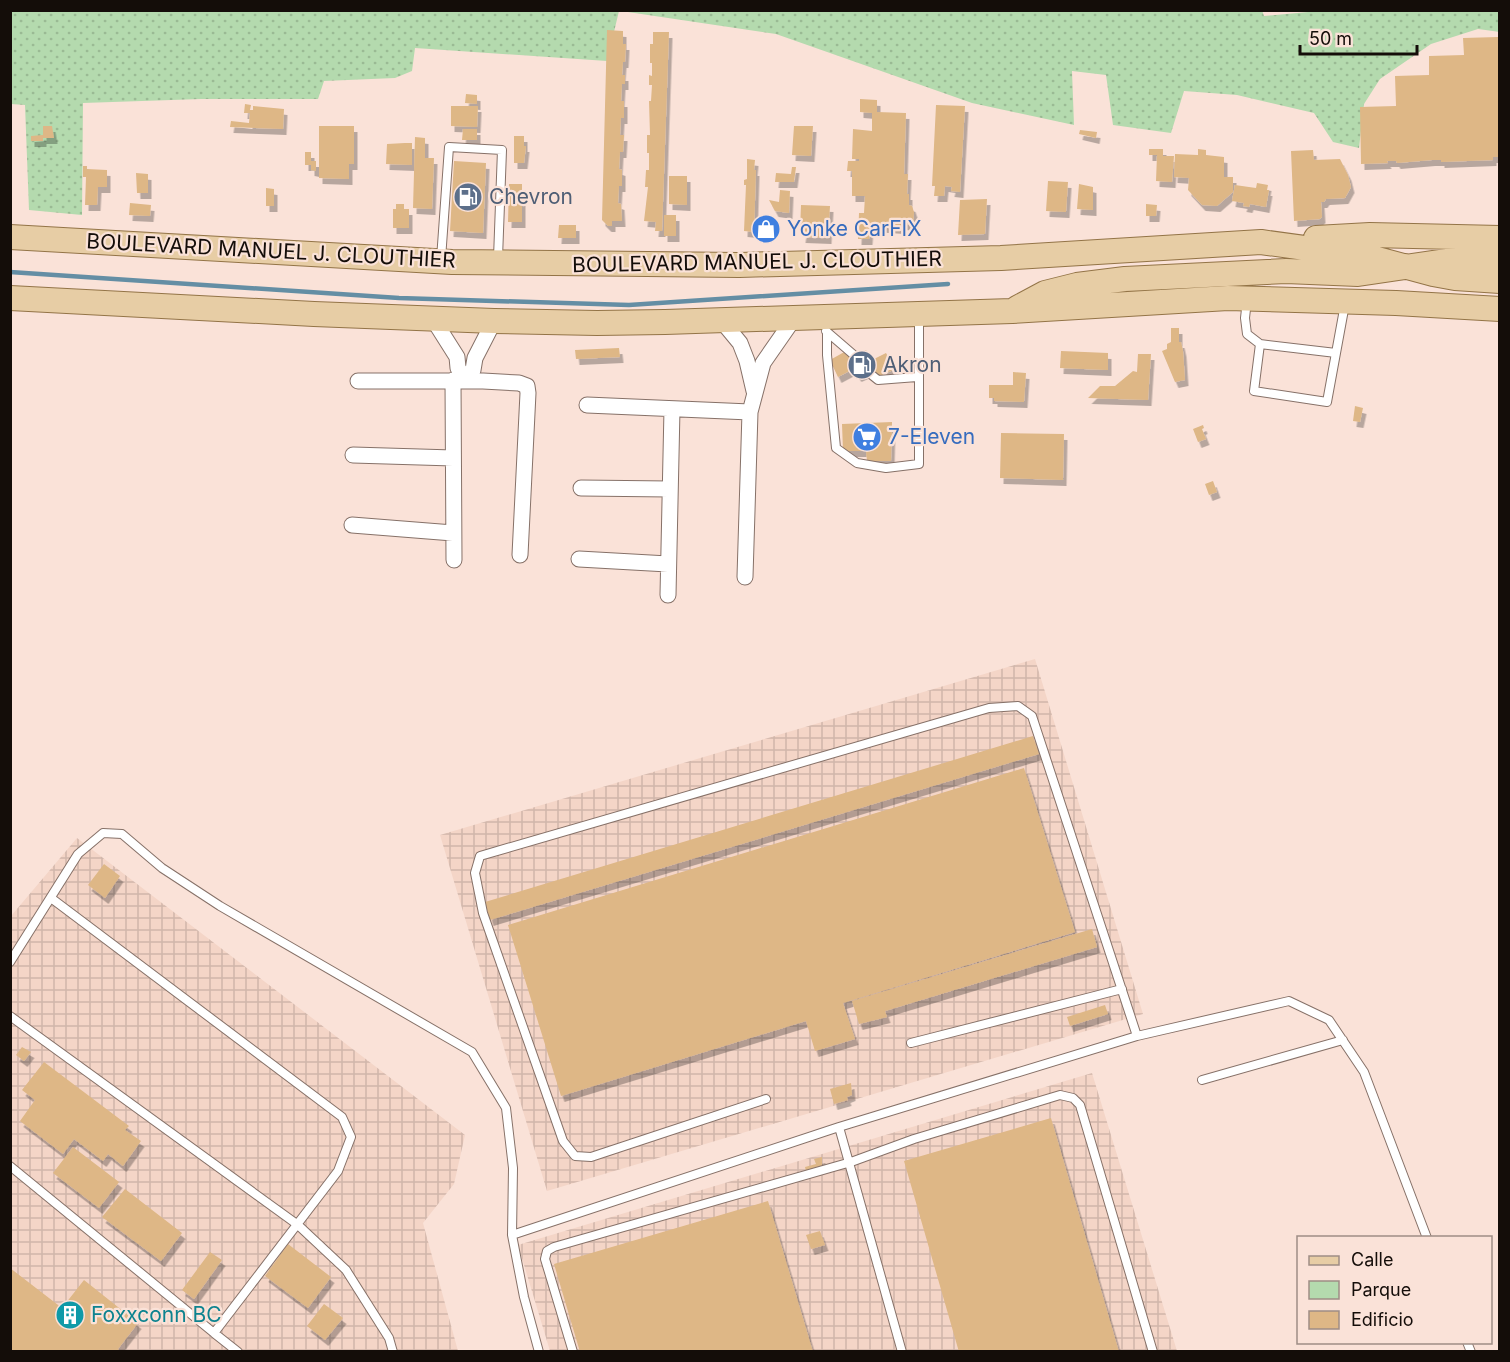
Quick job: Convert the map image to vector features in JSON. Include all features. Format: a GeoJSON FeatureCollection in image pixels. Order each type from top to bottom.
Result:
{"type":"FeatureCollection","features":[{"type":"Feature","properties":{"kind":"main road"},"geometry":{"type":"LineString","coordinates":[[1261,242],[1370,235],[1500,238]]}},
{"type":"Feature","properties":{"kind":"main road","name":"BOULEVARD MANUEL J. CLOUTHIER"},"geometry":{"type":"LineString","coordinates":[[10,237],[440,261],[739,265],[1001,258],[1261,242],[1342,252],[1455,278],[1500,281]]}},
{"type":"Feature","properties":{"kind":"main road"},"geometry":{"type":"LineString","coordinates":[[1012,311],[1046,293],[1077,285],[1125,279],[1286,271],[1358,274],[1480,256],[1500,257]]}},
{"type":"Feature","properties":{"kind":"main road"},"geometry":{"type":"LineString","coordinates":[[10,298],[494,321],[813,322],[919,314],[1247,299],[1346,301],[1500,309]]}},
{"type":"Feature","properties":{"kind":"street"},"geometry":{"type":"LineString","coordinates":[[433,319],[457,357],[460,380],[453,458],[454,560]]}},
{"type":"Feature","properties":{"kind":"street"},"geometry":{"type":"LineString","coordinates":[[721,320],[740,344],[747,361],[755,394]]}},
{"type":"Feature","properties":{"kind":"street"},"geometry":{"type":"LineString","coordinates":[[460,380],[473,370],[474,358],[494,321]]}},
{"type":"Feature","properties":{"kind":"street"},"geometry":{"type":"LineString","coordinates":[[745,577],[750,412],[764,363],[813,322]]}},
{"type":"Feature","properties":{"kind":"street"},"geometry":{"type":"LineString","coordinates":[[358,381],[460,380],[519,383],[526,386],[528,393],[520,555]]}},
{"type":"Feature","properties":{"kind":"street"},"geometry":{"type":"LineString","coordinates":[[587,405],[750,412]]}},
{"type":"Feature","properties":{"kind":"street"},"geometry":{"type":"LineString","coordinates":[[668,595],[672,409]]}},
{"type":"Feature","properties":{"kind":"street"},"geometry":{"type":"LineString","coordinates":[[353,455],[453,458]]}},
{"type":"Feature","properties":{"kind":"street"},"geometry":{"type":"LineString","coordinates":[[581,489],[669,489]]}},
{"type":"Feature","properties":{"kind":"street"},"geometry":{"type":"LineString","coordinates":[[352,525],[453,533]]}},
{"type":"Feature","properties":{"kind":"street"},"geometry":{"type":"LineString","coordinates":[[579,559],[668,564]]}},
{"type":"Feature","properties":{"kind":"lane"},"geometry":{"type":"LineString","coordinates":[[440,261],[449,147],[502,150],[498,263]]}},
{"type":"Feature","properties":{"kind":"lane"},"geometry":{"type":"LineString","coordinates":[[1247,299],[1245,318],[1247,334],[1260,344],[1336,353]]}},
{"type":"Feature","properties":{"kind":"lane"},"geometry":{"type":"LineString","coordinates":[[1260,344],[1254,391],[1327,402],[1346,301]]}},
{"type":"Feature","properties":{"kind":"lane"},"geometry":{"type":"LineString","coordinates":[[813,322],[827,355],[836,448],[857,463],[886,468],[919,464],[917,376],[919,314]]}},
{"type":"Feature","properties":{"kind":"lane"},"geometry":{"type":"LineString","coordinates":[[813,322],[855,356]]}},
{"type":"Feature","properties":{"kind":"lane"},"geometry":{"type":"LineString","coordinates":[[868,372],[878,380],[917,376]]}},
{"type":"Feature","properties":{"kind":"lane"},"geometry":{"type":"LineString","coordinates":[[766,1099],[591,1157],[575,1156],[563,1141],[483,913],[475,873],[480,856],[989,708],[1018,705],[1032,716],[1137,1036]]}},
{"type":"Feature","properties":{"kind":"lane"},"geometry":{"type":"LineString","coordinates":[[10,962],[78,854],[103,833],[122,834],[162,868],[220,906],[472,1052],[506,1108],[513,1168],[512,1235],[524,1297],[539,1352]]}},
{"type":"Feature","properties":{"kind":"lane"},"geometry":{"type":"LineString","coordinates":[[51,898],[342,1117],[351,1137],[338,1171],[214,1333]]}},
{"type":"Feature","properties":{"kind":"lane"},"geometry":{"type":"LineString","coordinates":[[911,1043],[1122,989]]}},
{"type":"Feature","properties":{"kind":"lane"},"geometry":{"type":"LineString","coordinates":[[512,1235],[839,1127],[1137,1036],[1289,1001],[1329,1020],[1364,1072],[1426,1236]]}},
{"type":"Feature","properties":{"kind":"lane"},"geometry":{"type":"LineString","coordinates":[[10,1016],[298,1225],[346,1270],[389,1338],[393,1352]]}},
{"type":"Feature","properties":{"kind":"lane"},"geometry":{"type":"LineString","coordinates":[[1202,1080],[1343,1040]]}},
{"type":"Feature","properties":{"kind":"lane"},"geometry":{"type":"LineString","coordinates":[[573,1352],[545,1259],[547,1251],[554,1247],[851,1162],[914,1139],[1060,1095],[1073,1098],[1080,1105],[1153,1352]]}},
{"type":"Feature","properties":{"kind":"lane"},"geometry":{"type":"LineString","coordinates":[[839,1127],[851,1162],[902,1352]]}},
{"type":"Feature","properties":{"kind":"lane"},"geometry":{"type":"LineString","coordinates":[[10,1166],[238,1352]]}},
{"type":"Feature","properties":{"kind":"shaded area"},"geometry":{"type":"Polygon","coordinates":[[[1035,659],[1143,1014],[547,1191],[440,835],[1035,659]]]}},
{"type":"Feature","properties":{"kind":"shaded area"},"geometry":{"type":"Polygon","coordinates":[[[77,838],[465,1135],[454,1184],[423,1223],[458,1351],[11,1352],[11,916],[77,838]]]}},
{"type":"Feature","properties":{"kind":"shaded area"},"geometry":{"type":"Polygon","coordinates":[[[1092,1073],[1177,1351],[550,1351],[518,1245],[1092,1073]]]}},
{"type":"Feature","properties":{"kind":"green space"},"geometry":{"type":"Polygon","coordinates":[[[1262,10],[1264,16],[1330,10],[1499,10],[1500,32],[1478,29],[1431,44],[1380,79],[1364,104],[1359,148],[1333,142],[1314,113],[1237,95],[1184,91],[1171,133],[1113,125],[1106,75],[1072,71],[1074,125],[972,103],[776,34],[621,11],[1262,10]]]}},
{"type":"Feature","properties":{"kind":"green space"},"geometry":{"type":"Polygon","coordinates":[[[11,11],[619,11],[607,61],[415,48],[412,71],[395,78],[324,81],[318,99],[201,99],[83,103],[82,215],[29,210],[25,105],[11,104],[11,11]]]}},
{"type":"Feature","properties":{"kind":"building"},"geometry":{"type":"Polygon","coordinates":[[[607,30],[623,31],[623,44],[626,44],[622,75],[625,75],[625,84],[622,84],[621,101],[624,101],[624,118],[621,118],[620,135],[624,135],[619,169],[622,170],[622,186],[619,186],[618,203],[621,204],[622,221],[612,221],[612,226],[608,226],[602,220],[607,30]]]}},
{"type":"Feature","properties":{"kind":"building"},"geometry":{"type":"Polygon","coordinates":[[[653,32],[669,32],[662,231],[655,231],[656,222],[644,221],[648,187],[645,187],[646,170],[649,170],[647,135],[650,135],[649,101],[651,101],[652,85],[649,85],[649,75],[652,76],[650,44],[653,44],[653,32]]]}},
{"type":"Feature","properties":{"kind":"building"},"geometry":{"type":"Polygon","coordinates":[[[1498,37],[1500,46],[1500,157],[1493,157],[1493,160],[1441,162],[1441,160],[1432,160],[1397,163],[1387,161],[1388,163],[1361,164],[1360,107],[1396,106],[1395,76],[1429,75],[1429,56],[1464,55],[1463,38],[1498,37]]]}},
{"type":"Feature","properties":{"kind":"building"},"geometry":{"type":"Polygon","coordinates":[[[466,94],[477,95],[477,104],[465,103],[466,94]]]}},
{"type":"Feature","properties":{"kind":"building"},"geometry":{"type":"Polygon","coordinates":[[[860,99],[877,100],[877,112],[906,113],[904,174],[908,174],[907,194],[909,194],[909,205],[912,206],[914,212],[913,225],[901,224],[901,228],[870,226],[869,239],[858,239],[859,213],[864,213],[865,196],[852,196],[852,171],[847,171],[848,161],[859,161],[859,159],[852,159],[853,129],[872,131],[872,113],[860,112],[860,99]]]}},
{"type":"Feature","properties":{"kind":"building"},"geometry":{"type":"Polygon","coordinates":[[[245,104],[251,105],[250,110],[253,110],[253,106],[284,109],[283,129],[230,127],[231,121],[249,123],[250,113],[244,113],[245,104]]]}},
{"type":"Feature","properties":{"kind":"building"},"geometry":{"type":"Polygon","coordinates":[[[936,105],[965,106],[960,192],[951,191],[952,187],[945,186],[944,196],[934,196],[935,186],[932,186],[936,105]]]}},
{"type":"Feature","properties":{"kind":"building"},"geometry":{"type":"Polygon","coordinates":[[[451,106],[478,106],[477,127],[451,126],[451,106]]]}},
{"type":"Feature","properties":{"kind":"building"},"geometry":{"type":"Polygon","coordinates":[[[43,126],[52,126],[54,138],[31,141],[31,136],[43,135],[43,126]]]}},
{"type":"Feature","properties":{"kind":"building"},"geometry":{"type":"Polygon","coordinates":[[[319,126],[354,126],[354,164],[349,164],[349,179],[319,178],[319,126]]]}},
{"type":"Feature","properties":{"kind":"building"},"geometry":{"type":"Polygon","coordinates":[[[794,126],[813,126],[811,156],[792,155],[794,126]]]}},
{"type":"Feature","properties":{"kind":"building"},"geometry":{"type":"Polygon","coordinates":[[[463,129],[477,129],[477,140],[462,140],[463,129]]]}},
{"type":"Feature","properties":{"kind":"building"},"geometry":{"type":"Polygon","coordinates":[[[1080,130],[1097,132],[1096,138],[1079,134],[1080,130]]]}},
{"type":"Feature","properties":{"kind":"building"},"geometry":{"type":"Polygon","coordinates":[[[514,136],[524,136],[524,146],[526,146],[524,163],[514,163],[514,136]]]}},
{"type":"Feature","properties":{"kind":"building"},"geometry":{"type":"Polygon","coordinates":[[[415,137],[425,138],[425,158],[434,158],[432,209],[413,208],[415,137]]]}},
{"type":"Feature","properties":{"kind":"building"},"geometry":{"type":"Polygon","coordinates":[[[412,143],[412,165],[386,164],[387,144],[412,143]]]}},
{"type":"Feature","properties":{"kind":"building"},"geometry":{"type":"Polygon","coordinates":[[[1149,149],[1163,149],[1163,156],[1174,156],[1172,182],[1156,181],[1157,155],[1149,155],[1149,149]]]}},
{"type":"Feature","properties":{"kind":"building"},"geometry":{"type":"Polygon","coordinates":[[[1198,149],[1206,150],[1206,155],[1224,157],[1224,177],[1233,177],[1233,192],[1217,206],[1202,205],[1188,190],[1189,178],[1174,177],[1175,154],[1198,155],[1198,149]]]}},
{"type":"Feature","properties":{"kind":"building"},"geometry":{"type":"Polygon","coordinates":[[[1313,150],[1314,160],[1340,159],[1351,187],[1345,198],[1326,199],[1321,202],[1322,217],[1320,219],[1294,221],[1291,151],[1313,150]]]}},
{"type":"Feature","properties":{"kind":"building"},"geometry":{"type":"Polygon","coordinates":[[[305,152],[311,152],[311,161],[316,161],[316,171],[311,170],[311,165],[305,165],[305,152]]]}},
{"type":"Feature","properties":{"kind":"building"},"geometry":{"type":"Polygon","coordinates":[[[747,159],[755,160],[754,170],[756,170],[754,232],[744,231],[746,185],[744,185],[744,180],[747,179],[747,159]]]}},
{"type":"Feature","properties":{"kind":"building","name":"Chevron"},"geometry":{"type":"Polygon","coordinates":[[[454,161],[486,163],[483,233],[450,231],[454,161]]]}},
{"type":"Feature","properties":{"kind":"building"},"geometry":{"type":"Polygon","coordinates":[[[83,166],[87,166],[87,169],[107,170],[107,187],[98,187],[97,205],[85,205],[86,177],[83,177],[83,166]]]}},
{"type":"Feature","properties":{"kind":"building"},"geometry":{"type":"Polygon","coordinates":[[[792,167],[796,167],[794,182],[775,182],[776,173],[791,174],[792,167]]]}},
{"type":"Feature","properties":{"kind":"building"},"geometry":{"type":"Polygon","coordinates":[[[136,173],[148,174],[148,193],[137,193],[136,173]]]}},
{"type":"Feature","properties":{"kind":"building"},"geometry":{"type":"Polygon","coordinates":[[[669,176],[687,176],[687,205],[669,204],[669,176]]]}},
{"type":"Feature","properties":{"kind":"building"},"geometry":{"type":"Polygon","coordinates":[[[1048,181],[1068,182],[1066,212],[1046,211],[1048,181]]]}},
{"type":"Feature","properties":{"kind":"building"},"geometry":{"type":"Polygon","coordinates":[[[1257,183],[1268,185],[1266,207],[1250,204],[1249,207],[1243,206],[1244,203],[1232,201],[1235,185],[1256,188],[1257,183]]]}},
{"type":"Feature","properties":{"kind":"building"},"geometry":{"type":"Polygon","coordinates":[[[509,184],[522,184],[522,222],[508,222],[509,184]]]}},
{"type":"Feature","properties":{"kind":"building"},"geometry":{"type":"Polygon","coordinates":[[[1079,184],[1093,187],[1093,210],[1077,209],[1079,184]]]}},
{"type":"Feature","properties":{"kind":"building"},"geometry":{"type":"Polygon","coordinates":[[[266,188],[274,189],[274,206],[266,206],[266,188]]]}},
{"type":"Feature","properties":{"kind":"building"},"geometry":{"type":"Polygon","coordinates":[[[780,190],[790,191],[789,213],[775,211],[769,200],[779,202],[780,190]]]}},
{"type":"Feature","properties":{"kind":"building"},"geometry":{"type":"Polygon","coordinates":[[[987,199],[985,234],[958,235],[960,200],[987,199]]]}},
{"type":"Feature","properties":{"kind":"building"},"geometry":{"type":"Polygon","coordinates":[[[130,203],[151,205],[150,216],[129,215],[130,203]]]}},
{"type":"Feature","properties":{"kind":"building"},"geometry":{"type":"Polygon","coordinates":[[[396,204],[404,204],[404,209],[409,209],[409,228],[393,228],[393,209],[396,209],[396,204]]]}},
{"type":"Feature","properties":{"kind":"building"},"geometry":{"type":"Polygon","coordinates":[[[1146,204],[1157,205],[1156,216],[1146,216],[1146,204]]]}},
{"type":"Feature","properties":{"kind":"building"},"geometry":{"type":"Polygon","coordinates":[[[801,205],[830,206],[828,238],[802,237],[803,231],[800,231],[801,205]]]}},
{"type":"Feature","properties":{"kind":"building"},"geometry":{"type":"Polygon","coordinates":[[[664,215],[676,215],[676,236],[664,236],[664,215]]]}},
{"type":"Feature","properties":{"kind":"building"},"geometry":{"type":"Polygon","coordinates":[[[559,225],[576,225],[576,238],[558,238],[559,225]]]}},
{"type":"Feature","properties":{"kind":"building"},"geometry":{"type":"Polygon","coordinates":[[[1171,328],[1179,328],[1179,342],[1181,342],[1183,351],[1185,380],[1175,382],[1162,351],[1167,349],[1167,344],[1171,342],[1171,328]]]}},
{"type":"Feature","properties":{"kind":"building"},"geometry":{"type":"Polygon","coordinates":[[[619,348],[620,357],[576,359],[575,350],[619,348]]]}},
{"type":"Feature","properties":{"kind":"building","name":"Akron"},"geometry":{"type":"Polygon","coordinates":[[[866,350],[872,360],[886,353],[895,369],[878,377],[874,369],[858,376],[853,369],[838,377],[830,360],[846,351],[851,358],[866,350]]]}},
{"type":"Feature","properties":{"kind":"building"},"geometry":{"type":"Polygon","coordinates":[[[1061,351],[1108,353],[1108,370],[1060,368],[1061,351]]]}},
{"type":"Feature","properties":{"kind":"building"},"geometry":{"type":"Polygon","coordinates":[[[1138,354],[1151,354],[1148,400],[1088,398],[1100,386],[1115,386],[1133,371],[1137,372],[1138,354]]]}},
{"type":"Feature","properties":{"kind":"building"},"geometry":{"type":"Polygon","coordinates":[[[1013,372],[1026,373],[1024,402],[994,401],[994,398],[989,398],[989,385],[1013,385],[1013,372]]]}},
{"type":"Feature","properties":{"kind":"building"},"geometry":{"type":"Polygon","coordinates":[[[1355,406],[1363,408],[1360,422],[1353,421],[1355,406]]]}},
{"type":"Feature","properties":{"kind":"building","name":"7-Eleven"},"geometry":{"type":"Polygon","coordinates":[[[892,422],[891,461],[867,461],[866,451],[843,451],[842,424],[892,422]]]}},
{"type":"Feature","properties":{"kind":"building"},"geometry":{"type":"Polygon","coordinates":[[[1203,425],[1202,429],[1206,439],[1198,442],[1193,429],[1203,425]]]}},
{"type":"Feature","properties":{"kind":"building"},"geometry":{"type":"Polygon","coordinates":[[[1001,433],[1064,434],[1063,480],[1000,478],[1001,433]]]}},
{"type":"Feature","properties":{"kind":"building"},"geometry":{"type":"Polygon","coordinates":[[[1213,481],[1217,492],[1209,495],[1205,484],[1213,481]]]}},
{"type":"Feature","properties":{"kind":"building"},"geometry":{"type":"Polygon","coordinates":[[[1033,736],[1039,754],[490,920],[485,902],[1033,736]]]}},
{"type":"Feature","properties":{"kind":"building"},"geometry":{"type":"Polygon","coordinates":[[[1024,768],[1075,932],[843,1003],[855,1039],[815,1051],[806,1021],[561,1096],[508,925],[1024,768]]]}},
{"type":"Feature","properties":{"kind":"building"},"geometry":{"type":"Polygon","coordinates":[[[104,864],[120,876],[105,898],[88,885],[104,864]]]}},
{"type":"Feature","properties":{"kind":"building"},"geometry":{"type":"Polygon","coordinates":[[[1092,929],[1097,947],[885,1011],[887,1017],[859,1024],[852,1001],[1092,929]]]}},
{"type":"Feature","properties":{"kind":"building"},"geometry":{"type":"Polygon","coordinates":[[[1105,1005],[1108,1014],[1070,1026],[1067,1017],[1105,1005]]]}},
{"type":"Feature","properties":{"kind":"building"},"geometry":{"type":"Polygon","coordinates":[[[22,1047],[31,1052],[24,1061],[16,1055],[22,1047]]]}},
{"type":"Feature","properties":{"kind":"building"},"geometry":{"type":"Polygon","coordinates":[[[44,1062],[129,1126],[125,1130],[141,1141],[123,1166],[108,1154],[103,1161],[74,1139],[63,1154],[20,1121],[35,1100],[22,1090],[44,1062]]]}},
{"type":"Feature","properties":{"kind":"building"},"geometry":{"type":"Polygon","coordinates":[[[851,1083],[852,1095],[847,1097],[848,1100],[834,1104],[830,1089],[851,1083]]]}},
{"type":"Feature","properties":{"kind":"building"},"geometry":{"type":"Polygon","coordinates":[[[1051,1118],[1119,1352],[959,1352],[904,1161],[1051,1118]]]}},
{"type":"Feature","properties":{"kind":"building"},"geometry":{"type":"Polygon","coordinates":[[[73,1147],[119,1182],[99,1208],[53,1173],[73,1147]]]}},
{"type":"Feature","properties":{"kind":"building"},"geometry":{"type":"Polygon","coordinates":[[[822,1157],[822,1167],[806,1171],[805,1167],[816,1164],[814,1159],[822,1157]]]}},
{"type":"Feature","properties":{"kind":"building"},"geometry":{"type":"Polygon","coordinates":[[[125,1189],[182,1233],[161,1261],[102,1217],[125,1189]]]}},
{"type":"Feature","properties":{"kind":"building"},"geometry":{"type":"Polygon","coordinates":[[[768,1201],[813,1352],[580,1352],[554,1264],[768,1201]]]}},
{"type":"Feature","properties":{"kind":"building"},"geometry":{"type":"Polygon","coordinates":[[[820,1231],[825,1245],[811,1249],[806,1235],[820,1231]]]}},
{"type":"Feature","properties":{"kind":"building"},"geometry":{"type":"Polygon","coordinates":[[[288,1244],[331,1277],[308,1308],[265,1276],[288,1244]]]}},
{"type":"Feature","properties":{"kind":"building"},"geometry":{"type":"Polygon","coordinates":[[[210,1252],[222,1260],[194,1299],[182,1290],[210,1252]]]}},
{"type":"Feature","properties":{"kind":"building","name":"Foxxconn BC"},"geometry":{"type":"Polygon","coordinates":[[[10,1268],[62,1308],[84,1280],[138,1323],[118,1349],[121,1352],[10,1352],[10,1268]]]}},
{"type":"Feature","properties":{"kind":"building"},"geometry":{"type":"Polygon","coordinates":[[[324,1304],[343,1318],[325,1340],[307,1326],[324,1304]]]}},
{"type":"Feature","properties":{"kind":"waterway"},"geometry":{"type":"LineString","coordinates":[[10,272],[399,298],[629,305],[948,284]]}},
{"type":"Feature","properties":{"kind":"place","name":"Chevron"},"geometry":{"type":"Point","coordinates":[468,197]}},
{"type":"Feature","properties":{"kind":"place","name":"Yonke CarFIX"},"geometry":{"type":"Point","coordinates":[766,229]}},
{"type":"Feature","properties":{"kind":"place","name":"Akron"},"geometry":{"type":"Point","coordinates":[862,365]}},
{"type":"Feature","properties":{"kind":"place","name":"7-Eleven"},"geometry":{"type":"Point","coordinates":[867,437]}},
{"type":"Feature","properties":{"kind":"place","name":"Foxxconn BC"},"geometry":{"type":"Point","coordinates":[70,1315]}}]}
